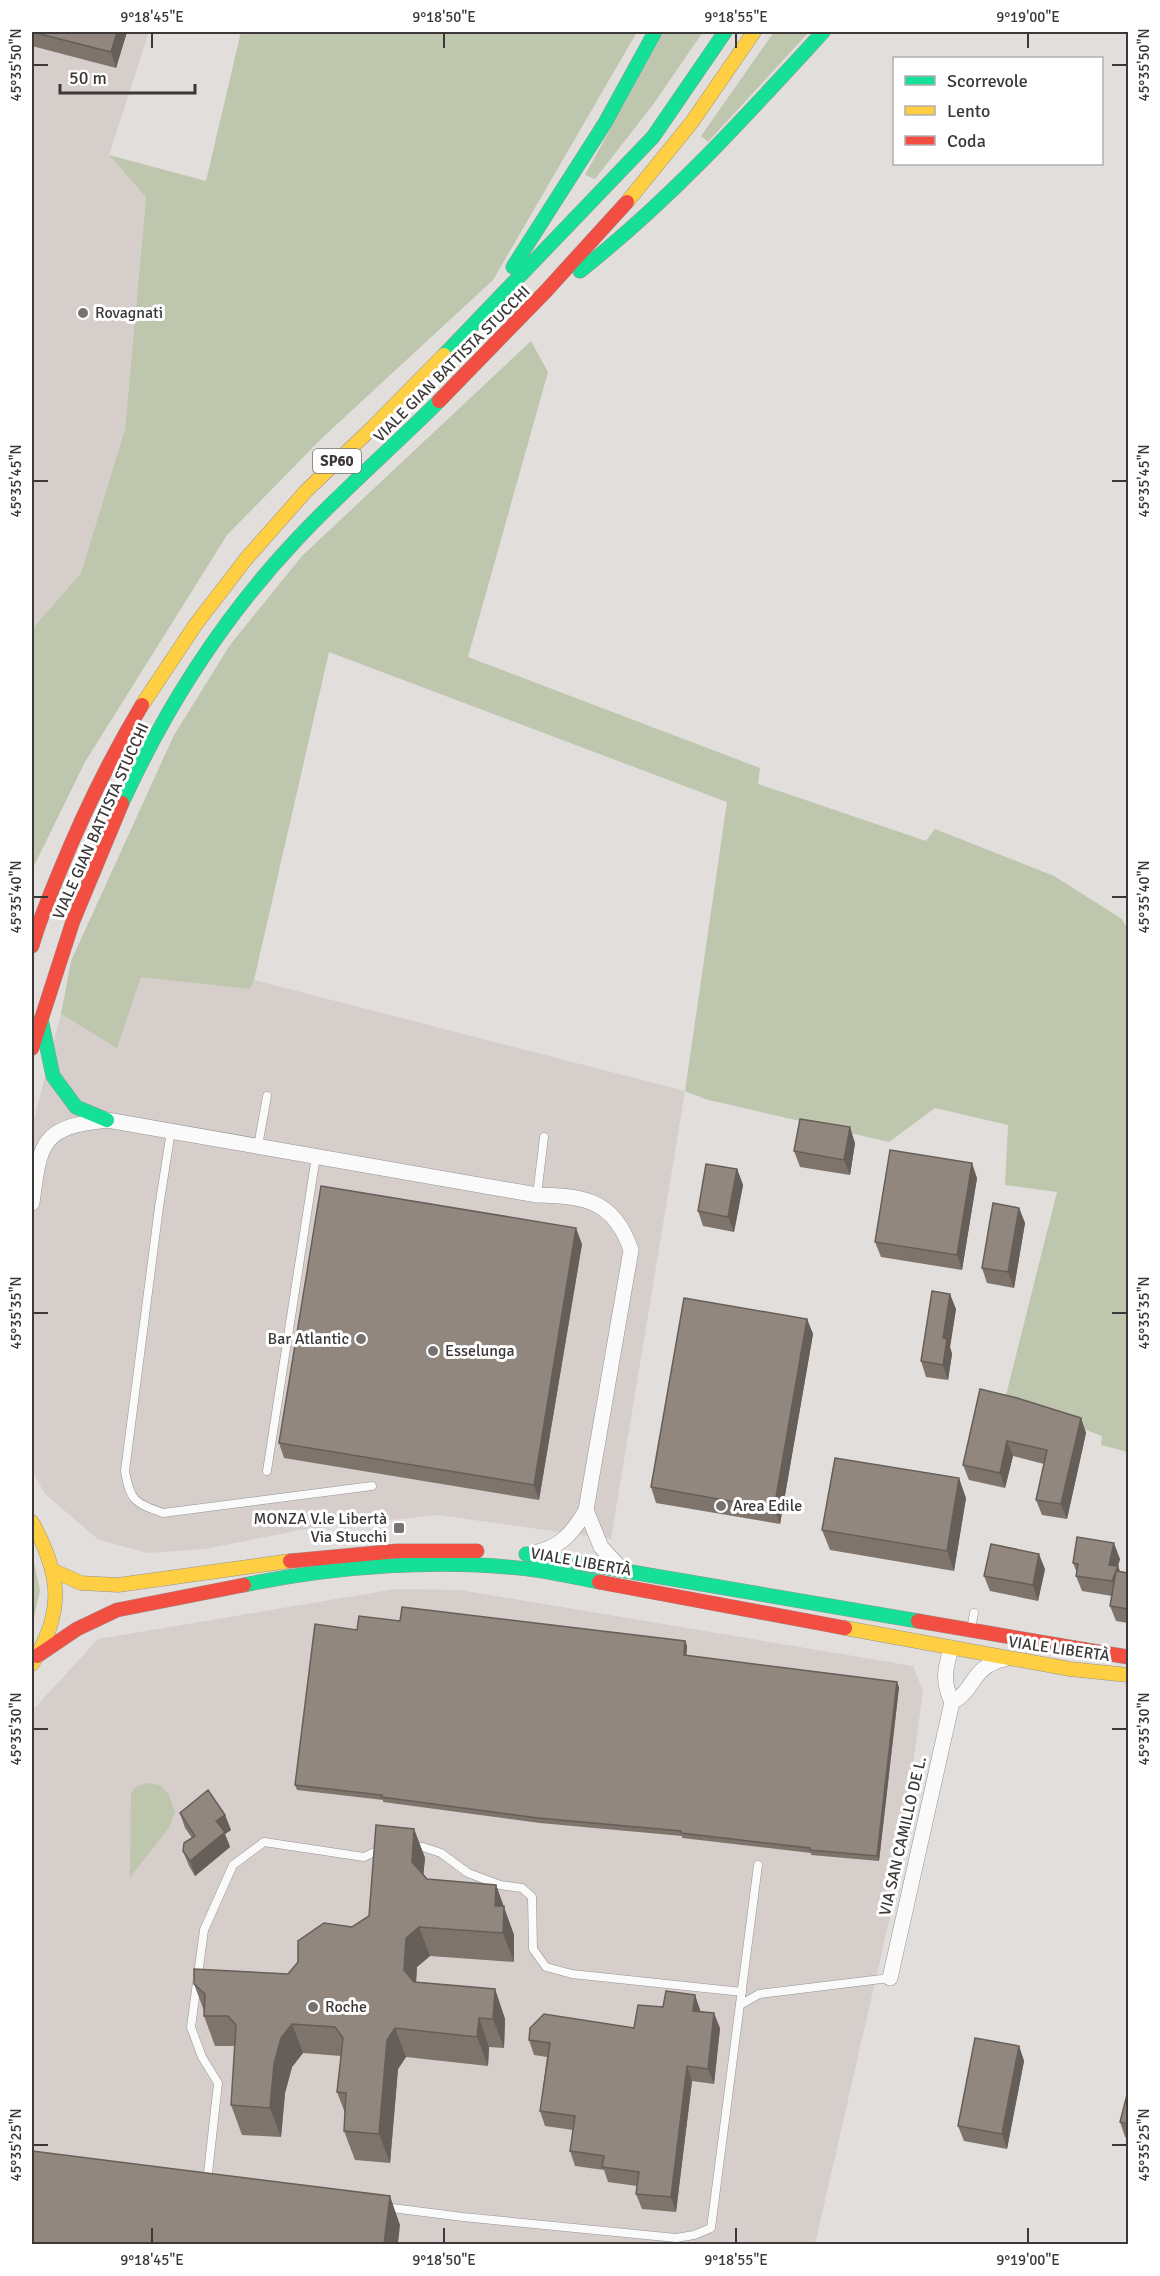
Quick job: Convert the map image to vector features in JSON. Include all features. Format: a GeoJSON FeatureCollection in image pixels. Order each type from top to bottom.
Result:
{"type":"FeatureCollection","features":[{"type":"Feature","properties":{"kind":"main road"},"geometry":{"type":"LineString","coordinates":[[483,312],[605,123],[655,32]]}},
{"type":"Feature","properties":{"kind":"main road","name":"VIALE GIAN BATTISTA STUCCHI"},"geometry":{"type":"LineString","coordinates":[[32,946],[38,924],[83,813],[114,752],[150,690],[196,624],[246,559],[306,491],[372,428],[653,137],[724,32]]}},
{"type":"Feature","properties":{"kind":"main road","name":"VIALE GIAN BATTISTA STUCCHI"},"geometry":{"type":"LineString","coordinates":[[32,1047],[40,1016],[70,928],[121,807],[166,717],[209,650],[265,575],[327,509],[394,447],[536,303],[671,150],[709,100],[754,32]]}},
{"type":"Feature","properties":{"kind":"main road"},"geometry":{"type":"LineString","coordinates":[[536,303],[602,254],[693,173],[823,32]]}},
{"type":"Feature","properties":{"kind":"main road"},"geometry":{"type":"LineString","coordinates":[[40,1016],[53,1076],[76,1107],[107,1120]]}},
{"type":"Feature","properties":{"kind":"main road"},"geometry":{"type":"LineString","coordinates":[[32,1522],[54,1571],[55,1590],[48,1630],[34,1660]]}},
{"type":"Feature","properties":{"kind":"main road"},"geometry":{"type":"LineString","coordinates":[[54,1571],[81,1583],[118,1585],[321,1557],[439,1550],[493,1552]]}},
{"type":"Feature","properties":{"kind":"main road","name":"VIALE LIBERTÀ"},"geometry":{"type":"LineString","coordinates":[[510,1553],[622,1570],[1128,1657]]}},
{"type":"Feature","properties":{"kind":"main road","name":"VIALE LIBERTÀ"},"geometry":{"type":"LineString","coordinates":[[34,1660],[97,1618],[132,1606],[328,1571],[442,1565],[497,1566],[536,1570],[1007,1658],[1070,1669],[1128,1675]]}},
{"type":"Feature","properties":{"kind":"street"},"geometry":{"type":"LineString","coordinates":[[32,1203],[36,1169],[44,1146],[55,1132],[80,1123],[107,1120],[537,1195],[588,1199],[614,1216],[626,1233],[631,1250],[586,1510],[571,1534],[558,1545],[526,1554]]}},
{"type":"Feature","properties":{"kind":"street"},"geometry":{"type":"LineString","coordinates":[[586,1510],[601,1547],[622,1570]]}},
{"type":"Feature","properties":{"kind":"street"},"geometry":{"type":"LineString","coordinates":[[951,1648],[945,1675],[946,1689],[952,1702],[963,1697],[973,1679],[987,1666],[1007,1658]]}},
{"type":"Feature","properties":{"kind":"street","name":"VIA SAN CAMILLO DE L."},"geometry":{"type":"LineString","coordinates":[[890,1978],[952,1702]]}},
{"type":"Feature","properties":{"kind":"lane"},"geometry":{"type":"LineString","coordinates":[[258,1146],[267,1096]]}},
{"type":"Feature","properties":{"kind":"lane"},"geometry":{"type":"LineString","coordinates":[[171,1131],[125,1471],[128,1489],[139,1505],[163,1513],[372,1486]]}},
{"type":"Feature","properties":{"kind":"lane"},"geometry":{"type":"LineString","coordinates":[[537,1195],[544,1137]]}},
{"type":"Feature","properties":{"kind":"lane"},"geometry":{"type":"LineString","coordinates":[[267,1471],[316,1156]]}},
{"type":"Feature","properties":{"kind":"lane"},"geometry":{"type":"LineString","coordinates":[[971,1630],[974,1612]]}},
{"type":"Feature","properties":{"kind":"lane"},"geometry":{"type":"LineString","coordinates":[[207,2184],[218,2083],[202,2057],[191,2027],[204,1930],[233,1865],[264,1842],[364,1857],[387,1846]]}},
{"type":"Feature","properties":{"kind":"lane"},"geometry":{"type":"LineString","coordinates":[[399,1846],[423,1847],[441,1853],[468,1873],[500,1885],[522,1888],[532,1897],[533,1948],[546,1967],[572,1974],[742,1992]]}},
{"type":"Feature","properties":{"kind":"lane"},"geometry":{"type":"LineString","coordinates":[[370,2205],[463,2217],[676,2238],[694,2235],[711,2228],[758,1865]]}},
{"type":"Feature","properties":{"kind":"lane"},"geometry":{"type":"LineString","coordinates":[[740,2005],[759,1994],[890,1978]]}},
{"type":"Feature","properties":{"kind":"lane"},"geometry":{"type":"LineString","coordinates":[[195,2182],[219,2186]]}},
{"type":"Feature","properties":{"kind":"shaded area","name":"Rovagnati"},"geometry":{"type":"Polygon","coordinates":[[[32,32],[149,32],[109,155],[146,197],[125,429],[81,573],[32,629],[32,32]]]}},
{"type":"Feature","properties":{"kind":"shaded area"},"geometry":{"type":"Polygon","coordinates":[[[141,976],[250,989],[254,980],[685,1091],[611,1539],[438,1515],[300,1530],[205,1549],[148,1553],[99,1540],[45,1494],[32,1471],[32,1127],[61,1014],[117,1047],[141,976]]]}},
{"type":"Feature","properties":{"kind":"shaded area"},"geometry":{"type":"Polygon","coordinates":[[[396,1589],[460,1590],[913,1666],[923,1691],[895,1895],[815,2244],[32,2244],[32,1711],[98,1639],[396,1589]]]}},
{"type":"Feature","properties":{"kind":"green space"},"geometry":{"type":"Polygon","coordinates":[[[241,32],[637,32],[493,280],[322,438],[227,535],[85,762],[32,870],[32,629],[81,573],[125,429],[146,197],[109,155],[206,181],[241,32]]]}},
{"type":"Feature","properties":{"kind":"green space"},"geometry":{"type":"Polygon","coordinates":[[[664,32],[703,32],[652,106],[595,179],[585,175],[664,32]]]}},
{"type":"Feature","properties":{"kind":"green space"},"geometry":{"type":"Polygon","coordinates":[[[774,32],[809,32],[708,142],[701,136],[774,32]]]}},
{"type":"Feature","properties":{"kind":"green space"},"geometry":{"type":"Polygon","coordinates":[[[531,341],[548,372],[468,657],[760,768],[758,784],[926,841],[935,829],[1054,876],[1122,919],[1128,930],[1128,1452],[1101,1445],[1102,1436],[1005,1399],[1057,1192],[1005,1185],[1008,1125],[935,1108],[889,1142],[705,1099],[685,1091],[727,802],[329,652],[254,980],[250,989],[141,977],[117,1048],[61,1014],[71,961],[174,735],[230,645],[302,556],[531,341]]]}},
{"type":"Feature","properties":{"kind":"green space"},"geometry":{"type":"Polygon","coordinates":[[[32,1553],[40,1590],[32,1627],[32,1553]]]}},
{"type":"Feature","properties":{"kind":"green space"},"geometry":{"type":"Polygon","coordinates":[[[147,1783],[160,1785],[169,1795],[175,1812],[169,1828],[130,1877],[131,1793],[136,1787],[147,1783]]]}},
{"type":"Feature","properties":{"kind":"building"},"geometry":{"type":"Polygon","coordinates":[[[32,32],[117,32],[111,52],[32,32]]]}},
{"type":"Feature","properties":{"kind":"building"},"geometry":{"type":"Polygon","coordinates":[[[800,1119],[850,1127],[844,1160],[794,1151],[800,1119]]]}},
{"type":"Feature","properties":{"kind":"building"},"geometry":{"type":"Polygon","coordinates":[[[890,1150],[972,1163],[957,1255],[875,1242],[890,1150]]]}},
{"type":"Feature","properties":{"kind":"building"},"geometry":{"type":"Polygon","coordinates":[[[706,1164],[737,1169],[728,1217],[698,1211],[706,1164]]]}},
{"type":"Feature","properties":{"kind":"building","name":"Esselunga"},"geometry":{"type":"Polygon","coordinates":[[[321,1186],[576,1228],[534,1485],[279,1443],[321,1186]]]}},
{"type":"Feature","properties":{"kind":"building"},"geometry":{"type":"Polygon","coordinates":[[[993,1203],[1019,1208],[1008,1272],[982,1268],[993,1203]]]}},
{"type":"Feature","properties":{"kind":"building"},"geometry":{"type":"Polygon","coordinates":[[[932,1291],[950,1294],[943,1338],[947,1339],[943,1365],[921,1361],[932,1291]]]}},
{"type":"Feature","properties":{"kind":"building"},"geometry":{"type":"Polygon","coordinates":[[[684,1298],[807,1319],[774,1509],[651,1487],[684,1298]]]}},
{"type":"Feature","properties":{"kind":"building"},"geometry":{"type":"Polygon","coordinates":[[[980,1389],[1081,1418],[1061,1504],[1036,1500],[1047,1450],[1007,1441],[1000,1473],[963,1465],[980,1389]]]}},
{"type":"Feature","properties":{"kind":"building"},"geometry":{"type":"Polygon","coordinates":[[[835,1458],[959,1478],[947,1551],[822,1530],[835,1458]]]}},
{"type":"Feature","properties":{"kind":"building"},"geometry":{"type":"Polygon","coordinates":[[[1077,1537],[1114,1543],[1109,1565],[1118,1566],[1112,1581],[1076,1576],[1078,1564],[1073,1563],[1077,1537]]]}},
{"type":"Feature","properties":{"kind":"building"},"geometry":{"type":"Polygon","coordinates":[[[991,1544],[1039,1554],[1033,1585],[984,1576],[991,1544]]]}},
{"type":"Feature","properties":{"kind":"building"},"geometry":{"type":"Polygon","coordinates":[[[1116,1571],[1128,1573],[1128,1609],[1110,1606],[1116,1571]]]}},
{"type":"Feature","properties":{"kind":"building"},"geometry":{"type":"Polygon","coordinates":[[[402,1607],[685,1641],[684,1655],[897,1682],[877,1856],[810,1850],[810,1848],[681,1833],[681,1831],[538,1818],[295,1785],[315,1624],[357,1630],[359,1616],[400,1621],[402,1607]]]}},
{"type":"Feature","properties":{"kind":"building"},"geometry":{"type":"Polygon","coordinates":[[[208,1790],[225,1815],[216,1821],[225,1832],[190,1861],[183,1851],[184,1843],[195,1836],[180,1813],[208,1790]]]}},
{"type":"Feature","properties":{"kind":"building","name":"Roche"},"geometry":{"type":"Polygon","coordinates":[[[376,1825],[414,1829],[412,1862],[427,1879],[496,1885],[495,1906],[504,1906],[503,1933],[419,1927],[406,1938],[404,1970],[414,1982],[495,1989],[493,2019],[479,2018],[477,2037],[395,2028],[387,2040],[379,2134],[344,2131],[346,2093],[337,2092],[343,2038],[335,2027],[292,2024],[281,2038],[274,2064],[270,2108],[231,2105],[236,2025],[228,2016],[204,2016],[205,1994],[194,1984],[194,1969],[288,1974],[298,1962],[298,1941],[324,1923],[352,1927],[369,1916],[376,1825]]]}},
{"type":"Feature","properties":{"kind":"building"},"geometry":{"type":"Polygon","coordinates":[[[666,1991],[695,1995],[693,2011],[714,2013],[708,2069],[687,2066],[671,2197],[636,2194],[639,2172],[602,2167],[604,2156],[570,2151],[575,2116],[540,2111],[550,2043],[529,2040],[530,2028],[544,2014],[634,2028],[638,2005],[663,2007],[666,1991]]]}},
{"type":"Feature","properties":{"kind":"building"},"geometry":{"type":"Polygon","coordinates":[[[975,2038],[1019,2046],[1002,2134],[958,2126],[975,2038]]]}},
{"type":"Feature","properties":{"kind":"building"},"geometry":{"type":"Polygon","coordinates":[[[1128,2091],[1128,2124],[1120,2122],[1128,2091]]]}},
{"type":"Feature","properties":{"kind":"building"},"geometry":{"type":"Polygon","coordinates":[[[32,2151],[390,2196],[384,2244],[32,2244],[32,2151]]]}},
{"type":"Feature","properties":{"kind":"traffic: fast"},"geometry":{"type":"LineString","coordinates":[[513,267],[605,123],[655,32]]}},
{"type":"Feature","properties":{"kind":"traffic: fast"},"geometry":{"type":"LineString","coordinates":[[444,355],[653,137],[725,32]]}},
{"type":"Feature","properties":{"kind":"traffic: fast"},"geometry":{"type":"LineString","coordinates":[[580,271],[645,216],[676,186],[736,126],[823,32]]}},
{"type":"Feature","properties":{"kind":"traffic: fast"},"geometry":{"type":"LineString","coordinates":[[122,803],[178,697],[199,663],[246,598],[315,520],[439,401]]}},
{"type":"Feature","properties":{"kind":"traffic: fast"},"geometry":{"type":"LineString","coordinates":[[41,1019],[53,1076],[76,1107],[107,1120]]}},
{"type":"Feature","properties":{"kind":"traffic: fast"},"geometry":{"type":"LineString","coordinates":[[526,1554],[918,1621]]}},
{"type":"Feature","properties":{"kind":"traffic: fast"},"geometry":{"type":"LineString","coordinates":[[244,1585],[315,1573],[427,1564],[500,1566],[599,1582]]}},
{"type":"Feature","properties":{"kind":"traffic: slow"},"geometry":{"type":"LineString","coordinates":[[627,202],[692,122],[754,32]]}},
{"type":"Feature","properties":{"kind":"traffic: slow"},"geometry":{"type":"LineString","coordinates":[[142,705],[196,624],[246,559],[306,491],[444,355]]}},
{"type":"Feature","properties":{"kind":"traffic: slow"},"geometry":{"type":"LineString","coordinates":[[32,1522],[49,1559],[55,1593],[50,1627],[32,1664]]}},
{"type":"Feature","properties":{"kind":"traffic: slow"},"geometry":{"type":"LineString","coordinates":[[54,1571],[81,1583],[118,1585],[290,1561]]}},
{"type":"Feature","properties":{"kind":"traffic: slow"},"geometry":{"type":"LineString","coordinates":[[845,1628],[1070,1669],[1128,1675]]}},
{"type":"Feature","properties":{"kind":"traffic: jam"},"geometry":{"type":"LineString","coordinates":[[439,401],[546,291],[627,202]]}},
{"type":"Feature","properties":{"kind":"traffic: jam"},"geometry":{"type":"LineString","coordinates":[[32,946],[48,900],[87,808],[118,746],[142,705]]}},
{"type":"Feature","properties":{"kind":"traffic: jam"},"geometry":{"type":"LineString","coordinates":[[32,1048],[73,921],[122,803]]}},
{"type":"Feature","properties":{"kind":"traffic: jam"},"geometry":{"type":"LineString","coordinates":[[290,1561],[397,1551],[477,1551]]}},
{"type":"Feature","properties":{"kind":"traffic: jam"},"geometry":{"type":"LineString","coordinates":[[599,1582],[845,1628]]}},
{"type":"Feature","properties":{"kind":"traffic: jam"},"geometry":{"type":"LineString","coordinates":[[37,1656],[77,1629],[117,1610],[244,1585]]}},
{"type":"Feature","properties":{"kind":"traffic: jam"},"geometry":{"type":"LineString","coordinates":[[918,1621],[1128,1657]]}},
{"type":"Feature","properties":{"kind":"place","name":"Rovagnati"},"geometry":{"type":"Point","coordinates":[83,313]}},
{"type":"Feature","properties":{"kind":"place","name":"Bar Atlantic"},"geometry":{"type":"Point","coordinates":[361,1339]}},
{"type":"Feature","properties":{"kind":"place","name":"Esselunga"},"geometry":{"type":"Point","coordinates":[433,1351]}},
{"type":"Feature","properties":{"kind":"place","name":"Area Edile"},"geometry":{"type":"Point","coordinates":[721,1506]}},
{"type":"Feature","properties":{"kind":"place","name":"MONZA V.le Libertà Via Stucchi"},"geometry":{"type":"Point","coordinates":[399,1528]}},
{"type":"Feature","properties":{"kind":"place","name":"Roche"},"geometry":{"type":"Point","coordinates":[313,2007]}}]}
